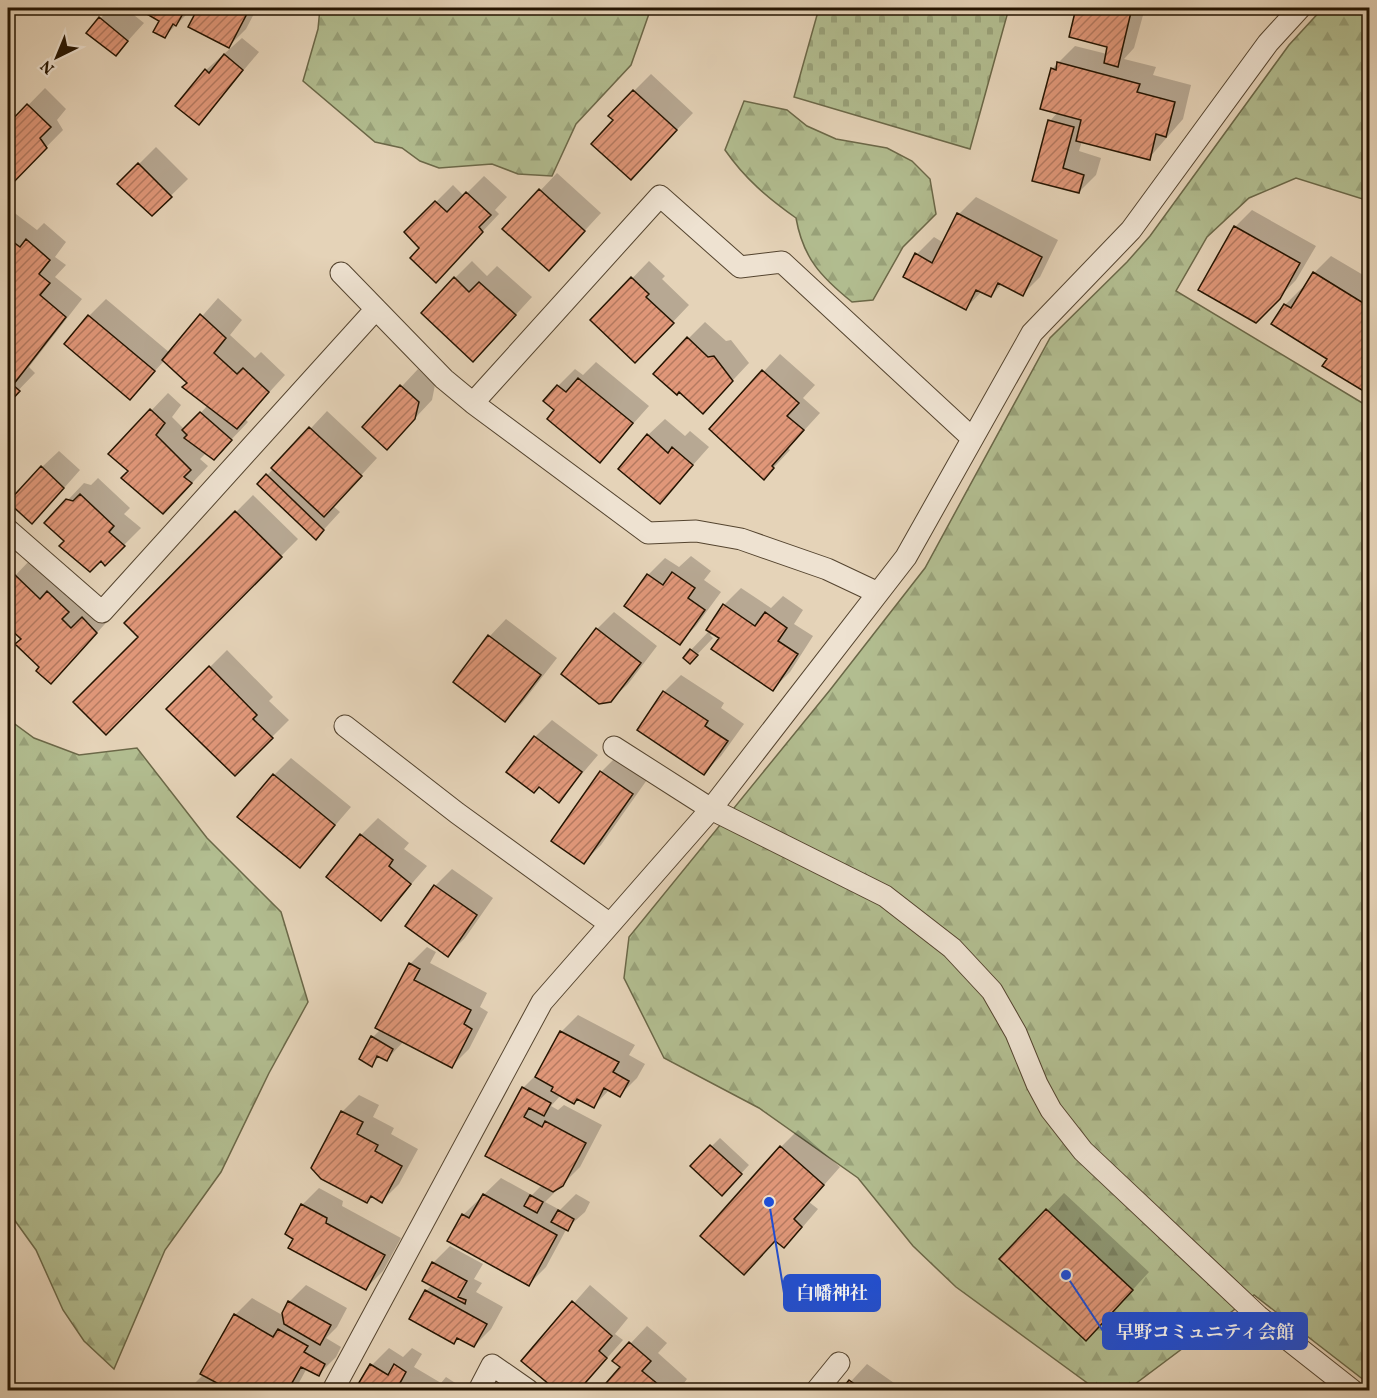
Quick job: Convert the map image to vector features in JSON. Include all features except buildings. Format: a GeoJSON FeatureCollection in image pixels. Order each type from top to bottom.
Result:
{"type":"FeatureCollection","features":[{"type":"Feature","properties":{"kind":"lane"},"geometry":{"type":"LineString","coordinates":[[333,1390],[542,1002],[711,809],[906,557],[1032,333],[1131,230],[1268,43],[1300,8]]}},
{"type":"Feature","properties":{"kind":"lane"},"geometry":{"type":"LineString","coordinates":[[473,403],[660,196],[740,267],[782,262],[972,438]]}},
{"type":"Feature","properties":{"kind":"lane"},"geometry":{"type":"LineString","coordinates":[[340,273],[444,379],[648,533],[696,531],[741,539],[827,568],[878,593]]}},
{"type":"Feature","properties":{"kind":"lane"},"geometry":{"type":"LineString","coordinates":[[8,530],[102,612],[376,309]]}},
{"type":"Feature","properties":{"kind":"lane"},"geometry":{"type":"LineString","coordinates":[[345,726],[457,813],[610,924]]}},
{"type":"Feature","properties":{"kind":"lane"},"geometry":{"type":"LineString","coordinates":[[614,747],[711,809],[885,896],[952,948],[992,992],[1016,1033],[1037,1084],[1052,1110],[1083,1151],[1258,1316],[1352,1390]]}},
{"type":"Feature","properties":{"kind":"lane"},"geometry":{"type":"LineString","coordinates":[[817,1390],[839,1363]]}},
{"type":"Feature","properties":{"kind":"lane"},"geometry":{"type":"LineString","coordinates":[[479,1390],[492,1365],[528,1390]]}},
{"type":"Feature","properties":{"kind":"green space"},"geometry":{"type":"Polygon","coordinates":[[[320,8],[651,8],[631,65],[576,124],[552,176],[518,174],[492,164],[439,168],[420,161],[402,148],[375,142],[303,81],[318,29],[320,8]]]}},
{"type":"Feature","properties":{"kind":"green space"},"geometry":{"type":"Polygon","coordinates":[[[819,8],[1009,8],[970,149],[794,97],[819,8]]]}},
{"type":"Feature","properties":{"kind":"green space"},"geometry":{"type":"Polygon","coordinates":[[[1323,8],[1369,8],[1369,201],[1296,178],[1249,198],[1207,237],[1176,291],[1369,407],[1369,1384],[1254,1295],[1127,1390],[1097,1390],[956,1287],[913,1246],[858,1178],[759,1108],[664,1058],[624,978],[629,937],[830,690],[925,568],[1050,338],[1150,236],[1289,45],[1323,8]]]}},
{"type":"Feature","properties":{"kind":"green space"},"geometry":{"type":"Polygon","coordinates":[[[744,101],[787,110],[807,126],[836,139],[887,148],[912,161],[930,179],[936,214],[903,247],[873,300],[852,302],[831,284],[809,256],[796,218],[758,187],[725,150],[744,101]]]}},
{"type":"Feature","properties":{"kind":"green space"},"geometry":{"type":"Polygon","coordinates":[[[8,719],[34,738],[79,755],[137,748],[207,838],[281,912],[308,1002],[269,1073],[221,1172],[165,1250],[114,1369],[84,1341],[63,1310],[36,1250],[8,1211],[8,719]]]}},
{"type":"Feature","properties":{"kind":"place","name":"白幡神社"},"geometry":{"type":"Point","coordinates":[769,1202]}},
{"type":"Feature","properties":{"kind":"place","name":"早野コミュニティ会館"},"geometry":{"type":"Point","coordinates":[1066,1275]}}]}
